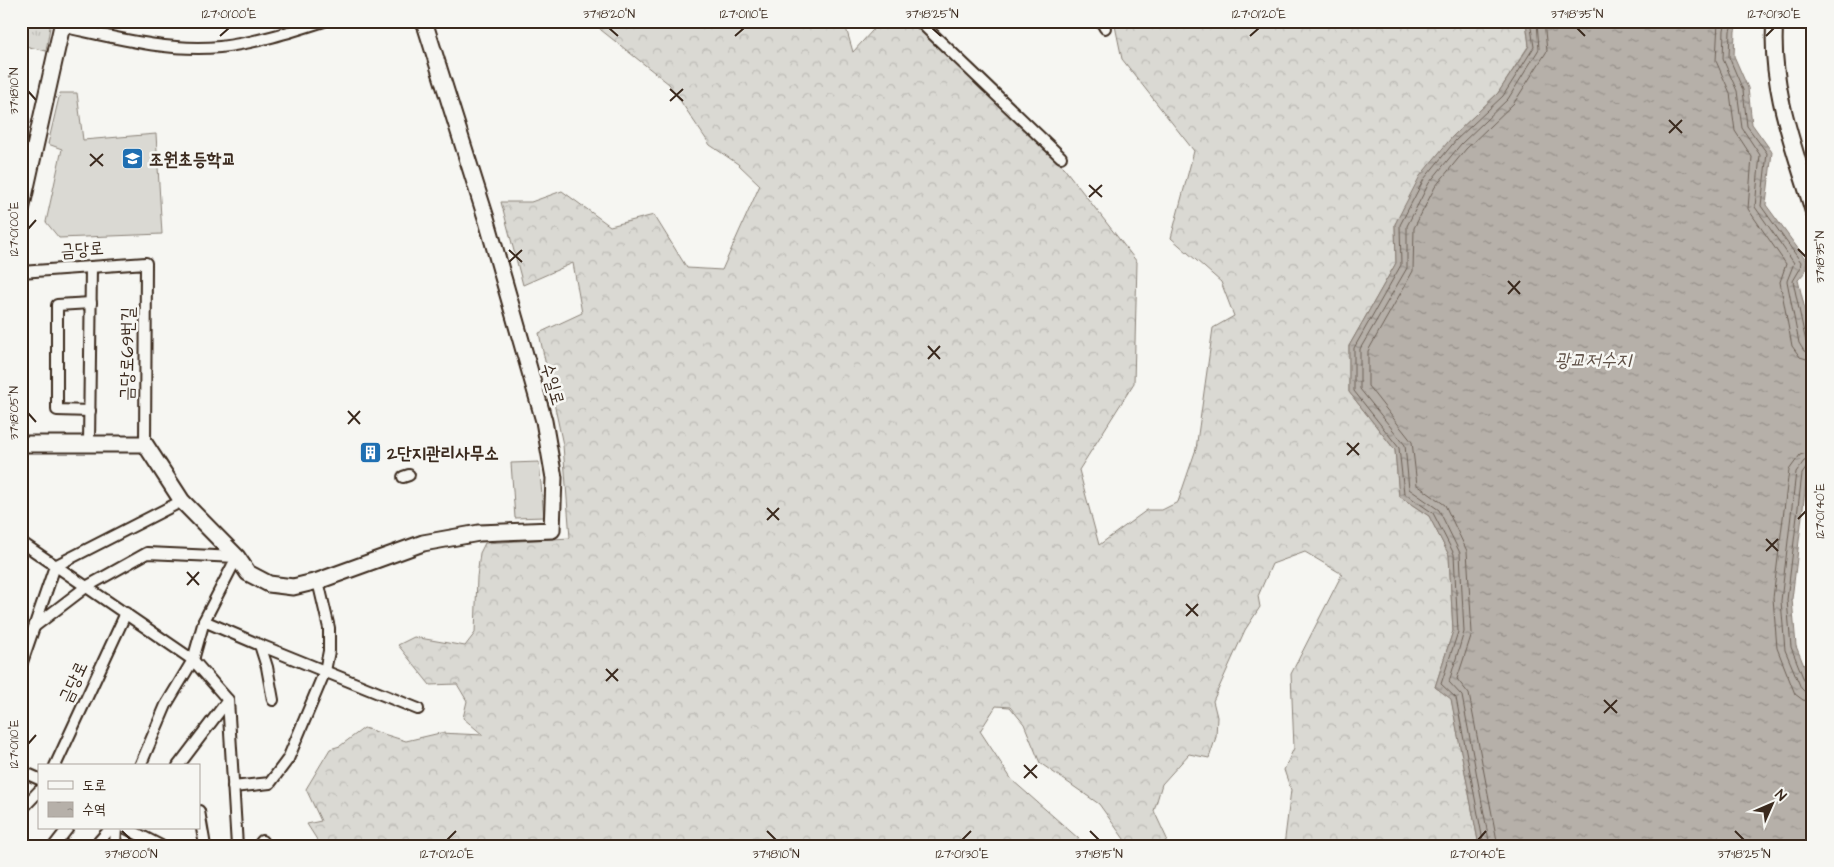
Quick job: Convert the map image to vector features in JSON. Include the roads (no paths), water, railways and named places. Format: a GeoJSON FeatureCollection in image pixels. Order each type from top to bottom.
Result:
{"type":"FeatureCollection","features":[{"type":"Feature","properties":{"kind":"street"},"geometry":{"type":"LineString","coordinates":[[21,210],[62,23],[155,46],[219,47],[268,38],[324,21]]}},
{"type":"Feature","properties":{"kind":"street","name":"수일로"},"geometry":{"type":"LineString","coordinates":[[318,581],[423,543],[479,533],[552,530],[554,478],[544,421],[487,221],[424,21]]}},
{"type":"Feature","properties":{"kind":"street"},"geometry":{"type":"LineString","coordinates":[[919,21],[1061,157]]}},
{"type":"Feature","properties":{"kind":"street"},"geometry":{"type":"LineString","coordinates":[[1775,21],[1774,50],[1781,98],[1813,210]]}},
{"type":"Feature","properties":{"kind":"street","name":"금당로"},"geometry":{"type":"LineString","coordinates":[[21,272],[146,263]]}},
{"type":"Feature","properties":{"kind":"street","name":"금당로69번길"},"geometry":{"type":"LineString","coordinates":[[144,444],[146,263]]}},
{"type":"Feature","properties":{"kind":"street","name":"금당로69번길"},"geometry":{"type":"LineString","coordinates":[[89,444],[91,267]]}},
{"type":"Feature","properties":{"kind":"street"},"geometry":{"type":"LineString","coordinates":[[90,411],[57,410],[57,305],[91,303]]}},
{"type":"Feature","properties":{"kind":"street"},"geometry":{"type":"LineString","coordinates":[[21,444],[144,444],[182,501],[237,557],[248,573],[269,584],[293,586],[318,581],[329,628],[329,651],[325,671],[288,759],[270,783],[233,787]]}},
{"type":"Feature","properties":{"kind":"street"},"geometry":{"type":"LineString","coordinates":[[35,626],[54,566],[182,501]]}},
{"type":"Feature","properties":{"kind":"street"},"geometry":{"type":"LineString","coordinates":[[21,542],[192,660],[228,700],[237,846]]}},
{"type":"Feature","properties":{"kind":"street"},"geometry":{"type":"LineString","coordinates":[[21,664],[25,637],[35,626],[86,587],[147,553],[237,557]]}},
{"type":"Feature","properties":{"kind":"street"},"geometry":{"type":"LineString","coordinates":[[141,764],[166,705],[192,660],[204,621],[237,557]]}},
{"type":"Feature","properties":{"kind":"street","name":"금당로"},"geometry":{"type":"LineString","coordinates":[[56,764],[126,614]]}},
{"type":"Feature","properties":{"kind":"street"},"geometry":{"type":"LineString","coordinates":[[204,621],[418,709]]}},
{"type":"Feature","properties":{"kind":"street"},"geometry":{"type":"LineString","coordinates":[[260,645],[267,666],[273,700]]}},
{"type":"Feature","properties":{"kind":"street"},"geometry":{"type":"LineString","coordinates":[[182,764],[228,700]]}},
{"type":"Feature","properties":{"kind":"street"},"geometry":{"type":"LineString","coordinates":[[21,771],[38,779]]}},
{"type":"Feature","properties":{"kind":"street"},"geometry":{"type":"LineString","coordinates":[[21,810],[38,792]]}},
{"type":"Feature","properties":{"kind":"street"},"geometry":{"type":"LineString","coordinates":[[200,817],[205,846]]}},
{"type":"Feature","properties":{"kind":"street"},"geometry":{"type":"LineString","coordinates":[[54,846],[66,830]]}},
{"type":"Feature","properties":{"kind":"street"},"geometry":{"type":"LineString","coordinates":[[95,846],[109,830]]}},
{"type":"Feature","properties":{"kind":"street"},"geometry":{"type":"LineString","coordinates":[[115,846],[116,830]]}},
{"type":"Feature","properties":{"kind":"street"},"geometry":{"type":"LineString","coordinates":[[130,830],[161,846]]}},
{"type":"Feature","properties":{"kind":"water","name":"광교저수지"},"geometry":{"type":"Polygon","coordinates":[[[1526,21],[1738,21],[1735,31],[1734,56],[1748,88],[1752,124],[1772,152],[1766,205],[1807,261],[1805,272],[1798,280],[1806,314],[1813,359],[1813,468],[1807,475],[1792,599],[1796,646],[1813,688],[1813,846],[1479,846],[1451,699],[1435,687],[1453,631],[1449,555],[1429,516],[1399,496],[1395,450],[1349,392],[1349,346],[1396,263],[1395,224],[1420,176],[1452,137],[1498,93],[1529,46],[1526,21]]]}},
{"type":"Feature","properties":{"kind":"place","name":"조원초등학교"},"geometry":{"type":"Point","coordinates":[133,159]}},
{"type":"Feature","properties":{"kind":"place","name":"2단지관리사무소"},"geometry":{"type":"Point","coordinates":[371,453]}}]}
